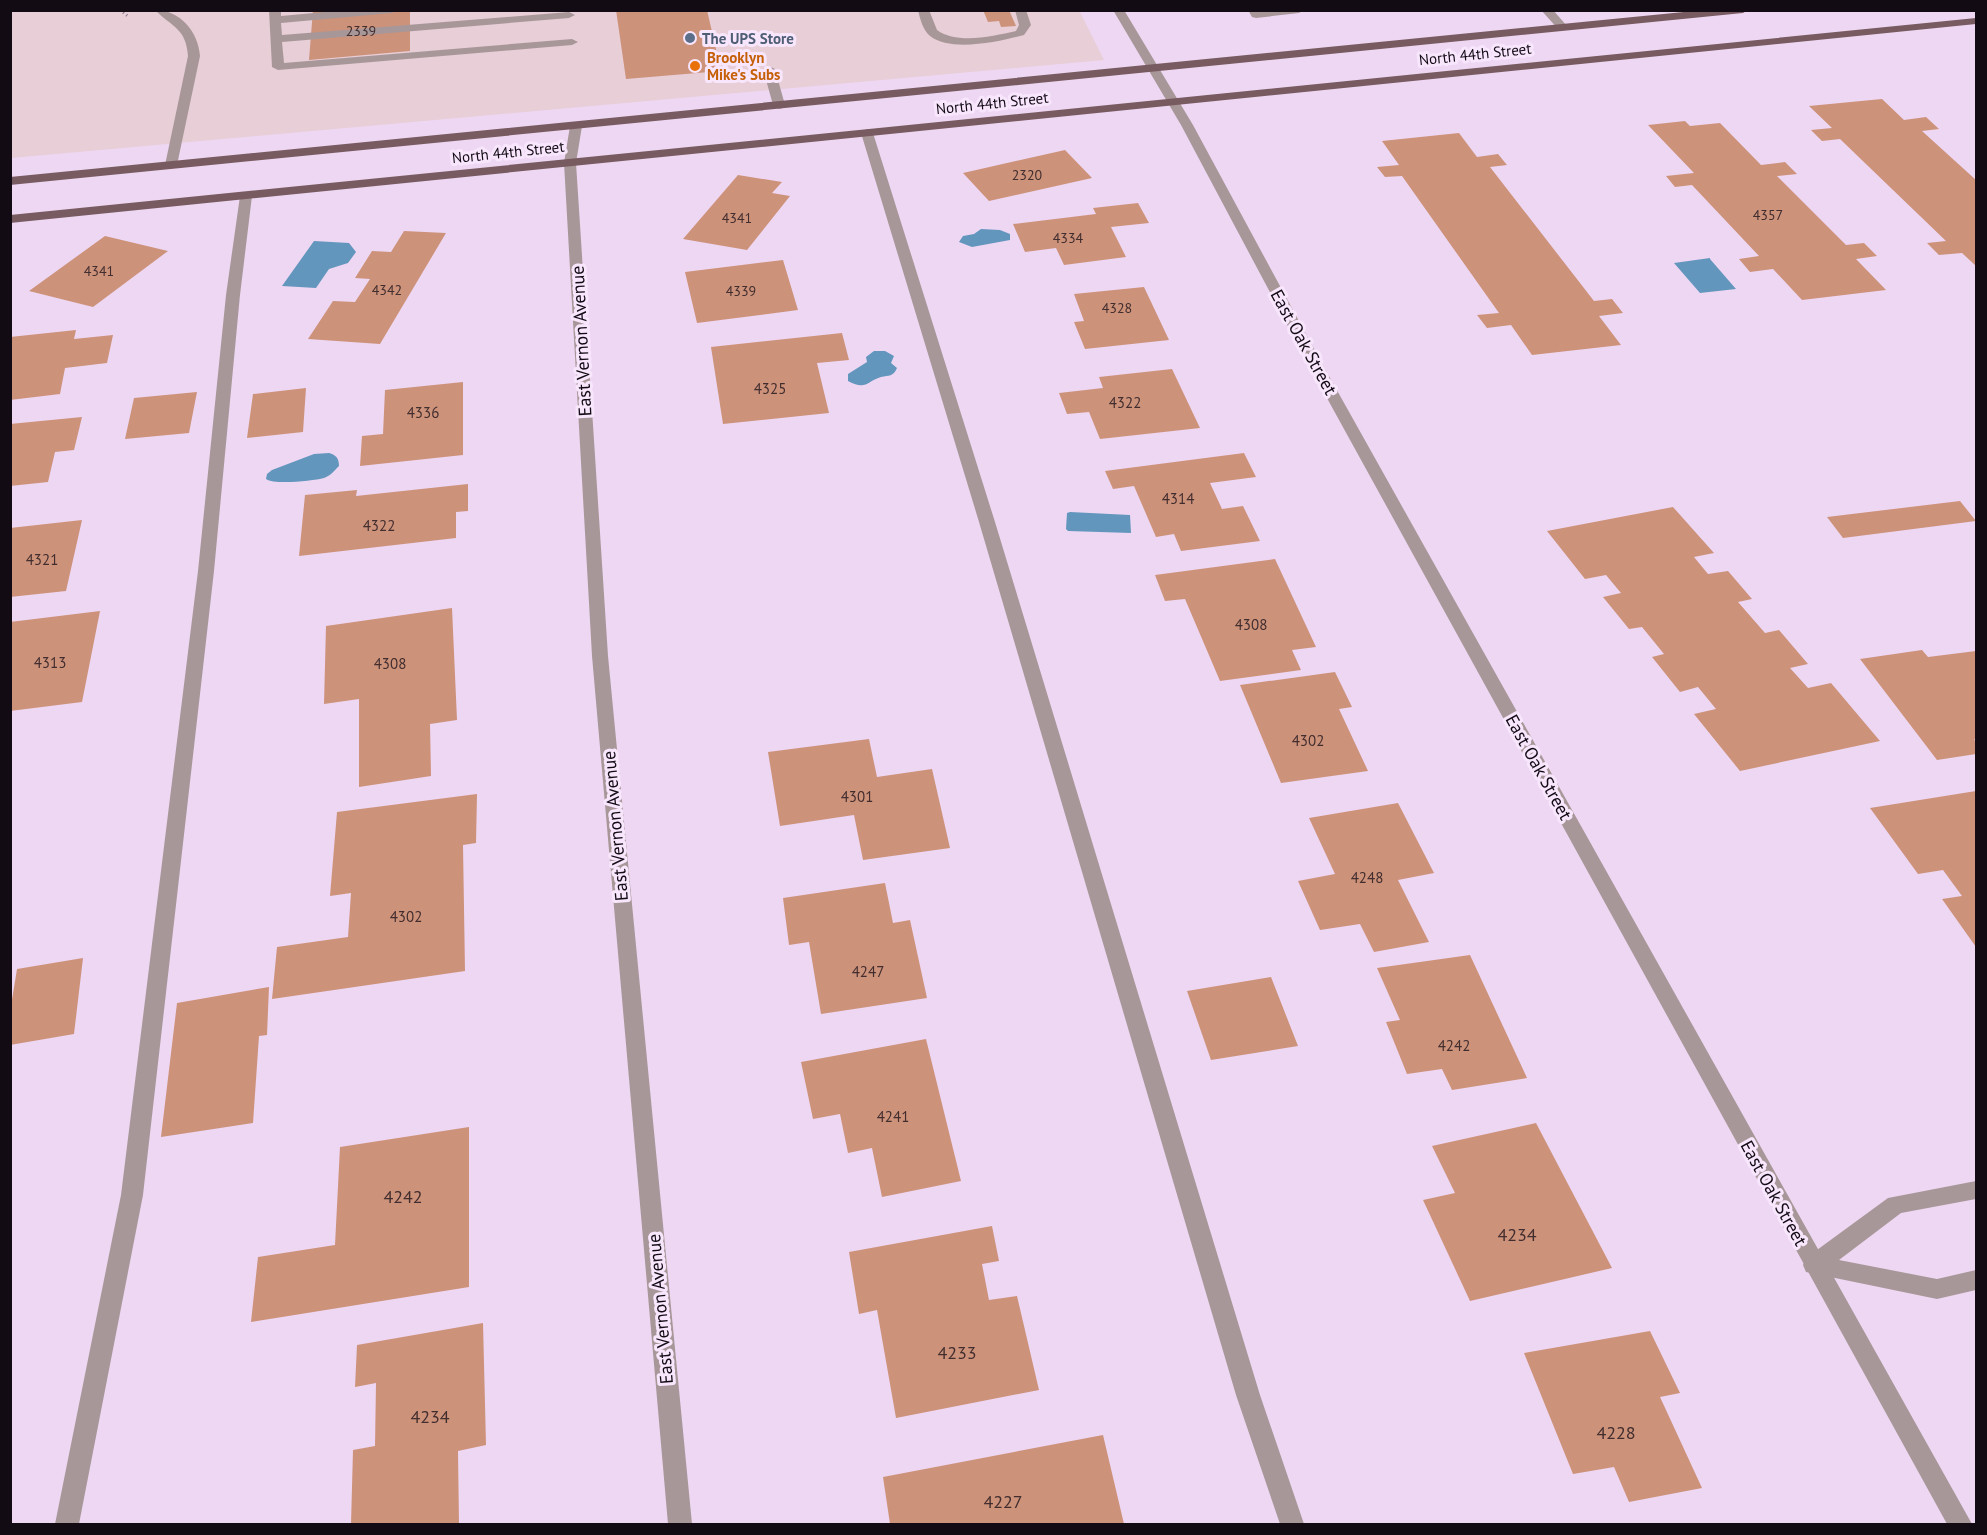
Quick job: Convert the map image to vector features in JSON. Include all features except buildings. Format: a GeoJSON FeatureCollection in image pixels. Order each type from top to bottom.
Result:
{"type":"FeatureCollection","features":[{"type":"Feature","properties":{"kind":"main road","name":"North 44th Street"},"geometry":{"type":"LineString","coordinates":[[10,181],[1563,28],[1687,13],[1743,10]]}},
{"type":"Feature","properties":{"kind":"main road","name":"North 44th Street"},"geometry":{"type":"LineString","coordinates":[[10,219],[1977,21]]}},
{"type":"Feature","properties":{"kind":"street"},"geometry":{"type":"LineString","coordinates":[[160,10],[190,32],[194,46],[194,56],[171,165]]}},
{"type":"Feature","properties":{"kind":"street"},"geometry":{"type":"LineString","coordinates":[[275,25],[392,10]]}},
{"type":"Feature","properties":{"kind":"street"},"geometry":{"type":"LineString","coordinates":[[275,25],[520,10]]}},
{"type":"Feature","properties":{"kind":"street"},"geometry":{"type":"LineString","coordinates":[[923,10],[930,29],[937,36],[952,40],[990,38],[1020,33],[1025,25],[1020,10]]}},
{"type":"Feature","properties":{"kind":"street","name":"East Oak Street"},"geometry":{"type":"LineString","coordinates":[[1118,10],[1173,101],[1313,360],[1960,1524]]}},
{"type":"Feature","properties":{"kind":"street"},"geometry":{"type":"LineString","coordinates":[[1252,10],[1256,15],[1299,10]]}},
{"type":"Feature","properties":{"kind":"street"},"geometry":{"type":"LineString","coordinates":[[1546,10],[1563,28]]}},
{"type":"Feature","properties":{"kind":"street"},"geometry":{"type":"LineString","coordinates":[[275,25],[569,15]]}},
{"type":"Feature","properties":{"kind":"street"},"geometry":{"type":"LineString","coordinates":[[275,25],[278,67],[572,42]]}},
{"type":"Feature","properties":{"kind":"street"},"geometry":{"type":"LineString","coordinates":[[770,69],[779,105]]}},
{"type":"Feature","properties":{"kind":"street","name":"East Vernon Avenue"},"geometry":{"type":"LineString","coordinates":[[576,126],[570,163],[600,656],[681,1524]]}},
{"type":"Feature","properties":{"kind":"street"},"geometry":{"type":"LineString","coordinates":[[867,133],[991,534],[1248,1395],[1292,1524]]}},
{"type":"Feature","properties":{"kind":"street"},"geometry":{"type":"LineString","coordinates":[[67,1524],[132,1195],[204,583],[233,295],[246,196]]}},
{"type":"Feature","properties":{"kind":"street"},"geometry":{"type":"LineString","coordinates":[[1814,1265],[1896,1205],[1977,1190]]}},
{"type":"Feature","properties":{"kind":"street"},"geometry":{"type":"LineString","coordinates":[[1814,1265],[1937,1288],[1977,1280]]}},
{"type":"Feature","properties":{"kind":"shaded area"},"geometry":{"type":"Polygon","coordinates":[[[1079,10],[1104,60],[11,158],[11,11],[1079,10]]]}},
{"type":"Feature","properties":{"kind":"water"},"geometry":{"type":"Polygon","coordinates":[[[981,229],[1000,230],[1010,234],[1010,240],[972,247],[959,242],[963,236],[974,234],[981,229]]]}},
{"type":"Feature","properties":{"kind":"water"},"geometry":{"type":"Polygon","coordinates":[[[314,241],[349,243],[356,252],[348,263],[329,269],[316,288],[282,286],[314,241]]]}},
{"type":"Feature","properties":{"kind":"water"},"geometry":{"type":"Polygon","coordinates":[[[1710,258],[1736,289],[1700,293],[1674,263],[1710,258]]]}},
{"type":"Feature","properties":{"kind":"water"},"geometry":{"type":"Polygon","coordinates":[[[874,351],[885,351],[894,356],[891,363],[897,368],[894,373],[863,385],[848,381],[848,374],[867,362],[866,357],[874,351]]]}},
{"type":"Feature","properties":{"kind":"water"},"geometry":{"type":"Polygon","coordinates":[[[329,453],[337,457],[339,466],[326,477],[294,482],[277,482],[266,479],[267,474],[272,470],[314,454],[329,453]]]}},
{"type":"Feature","properties":{"kind":"water"},"geometry":{"type":"Polygon","coordinates":[[[1067,513],[1130,515],[1131,533],[1068,531],[1066,529],[1067,513]]]}},
{"type":"Feature","properties":{"kind":"place","name":"The UPS Store"},"geometry":{"type":"Point","coordinates":[690,38]}},
{"type":"Feature","properties":{"kind":"place","name":"Brooklyn Mike's Subs"},"geometry":{"type":"Point","coordinates":[695,66]}}]}
